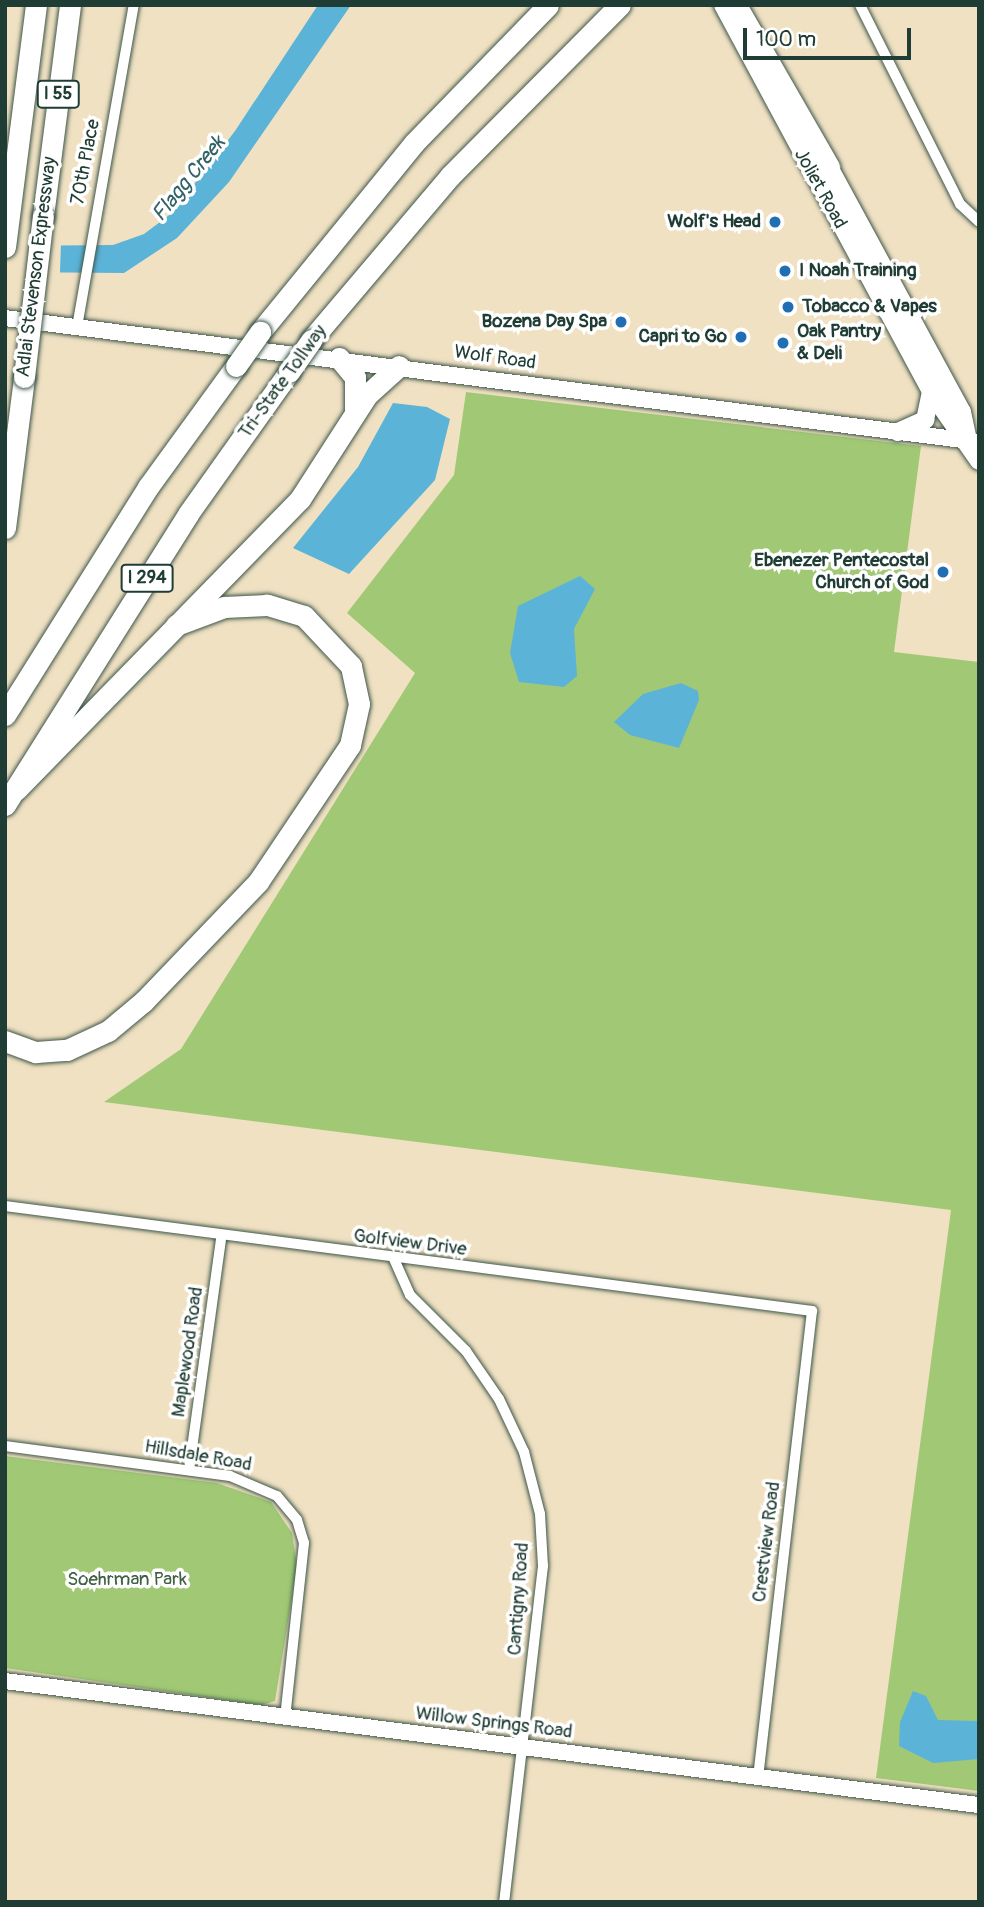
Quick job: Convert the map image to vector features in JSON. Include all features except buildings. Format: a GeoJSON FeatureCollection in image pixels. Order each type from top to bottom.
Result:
{"type":"FeatureCollection","features":[{"type":"Feature","properties":{"kind":"highway","name":"Adlai Stevenson Expressway"},"geometry":{"type":"LineString","coordinates":[[5,247],[36,5]]}},
{"type":"Feature","properties":{"kind":"highway","name":"Adlai Stevenson Expressway"},"geometry":{"type":"LineString","coordinates":[[5,528],[70,5]]}},
{"type":"Feature","properties":{"kind":"highway"},"geometry":{"type":"LineString","coordinates":[[47,182],[80,5]]}},
{"type":"Feature","properties":{"kind":"highway","name":"I 294"},"geometry":{"type":"LineString","coordinates":[[5,715],[148,487],[260,332],[414,143],[548,5]]}},
{"type":"Feature","properties":{"kind":"highway","name":"Tri-State Tollway"},"geometry":{"type":"LineString","coordinates":[[9,800],[167,547],[311,340],[450,176],[620,5]]}},
{"type":"Feature","properties":{"kind":"highway","name":"Joliet Road"},"geometry":{"type":"LineString","coordinates":[[736,5],[829,167]]}},
{"type":"Feature","properties":{"kind":"highway"},"geometry":{"type":"LineString","coordinates":[[742,5],[787,93]]}},
{"type":"Feature","properties":{"kind":"highway"},"geometry":{"type":"LineString","coordinates":[[339,358],[355,377],[354,418]]}},
{"type":"Feature","properties":{"kind":"highway"},"geometry":{"type":"LineString","coordinates":[[9,800],[300,499],[354,418],[399,366]]}},
{"type":"Feature","properties":{"kind":"highway"},"geometry":{"type":"LineString","coordinates":[[5,1041],[36,1052],[67,1050],[108,1031],[144,1001],[258,881],[350,745],[359,704],[351,666],[304,616],[267,605],[224,607],[176,625]]}},
{"type":"Feature","properties":{"kind":"main road","name":"Joliet Road"},"geometry":{"type":"LineString","coordinates":[[723,5],[931,392],[973,442]]}},
{"type":"Feature","properties":{"kind":"main road","name":"Joliet Road"},"geometry":{"type":"LineString","coordinates":[[829,167],[962,412],[979,461]]}},
{"type":"Feature","properties":{"kind":"main road","name":"Wolf Road"},"geometry":{"type":"LineString","coordinates":[[5,318],[339,358],[973,442]]}},
{"type":"Feature","properties":{"kind":"main road"},"geometry":{"type":"LineString","coordinates":[[898,432],[925,420],[931,392]]}},
{"type":"Feature","properties":{"kind":"main road","name":"Willow Springs Road"},"geometry":{"type":"LineString","coordinates":[[5,1681],[979,1805]]}},
{"type":"Feature","properties":{"kind":"street","name":"70th Place"},"geometry":{"type":"LineString","coordinates":[[77,327],[93,217],[134,5]]}},
{"type":"Feature","properties":{"kind":"street"},"geometry":{"type":"LineString","coordinates":[[860,5],[960,204],[979,222]]}},
{"type":"Feature","properties":{"kind":"street","name":"Golfview Drive"},"geometry":{"type":"LineString","coordinates":[[5,1206],[221,1238],[811,1311]]}},
{"type":"Feature","properties":{"kind":"street","name":"Maplewood Road"},"geometry":{"type":"LineString","coordinates":[[189,1470],[221,1238]]}},
{"type":"Feature","properties":{"kind":"street","name":"Cantigny Road"},"geometry":{"type":"LineString","coordinates":[[394,1259],[410,1296],[466,1350],[499,1399],[524,1452],[540,1514],[543,1566],[504,1902]]}},
{"type":"Feature","properties":{"kind":"street","name":"Crestview Road"},"geometry":{"type":"LineString","coordinates":[[758,1776],[811,1311]]}},
{"type":"Feature","properties":{"kind":"street","name":"Hillsdale Road"},"geometry":{"type":"LineString","coordinates":[[5,1447],[189,1470],[266,1488],[297,1520],[305,1564],[285,1717]]}},
{"type":"Feature","properties":{"kind":"green space"},"geometry":{"type":"Polygon","coordinates":[[[466,392],[921,446],[894,652],[979,662],[979,1791],[876,1778],[951,1210],[104,1102],[181,1049],[415,673],[347,613],[454,475],[466,392]]]}},
{"type":"Feature","properties":{"kind":"green space","name":"Soehrman Park"},"geometry":{"type":"Polygon","coordinates":[[[5,1456],[217,1483],[271,1502],[292,1533],[297,1566],[275,1701],[262,1705],[5,1668],[5,1456]]]}},
{"type":"Feature","properties":{"kind":"water"},"geometry":{"type":"Polygon","coordinates":[[[318,5],[351,5],[229,182],[177,238],[124,273],[5,272],[5,246],[113,245],[144,234],[172,213],[235,131],[318,5]]]}},
{"type":"Feature","properties":{"kind":"water"},"geometry":{"type":"Polygon","coordinates":[[[393,403],[427,407],[450,419],[435,480],[349,574],[293,548],[358,467],[393,403]]]}},
{"type":"Feature","properties":{"kind":"water"},"geometry":{"type":"Polygon","coordinates":[[[580,576],[595,589],[574,629],[577,676],[564,687],[519,682],[510,653],[518,606],[580,576]]]}},
{"type":"Feature","properties":{"kind":"water"},"geometry":{"type":"Polygon","coordinates":[[[681,683],[698,691],[699,700],[679,748],[630,735],[614,722],[643,694],[681,683]]]}},
{"type":"Feature","properties":{"kind":"water"},"geometry":{"type":"Polygon","coordinates":[[[913,1691],[926,1696],[938,1720],[979,1721],[979,1759],[933,1763],[899,1746],[900,1722],[913,1691]]]}},
{"type":"Feature","properties":{"kind":"pier"},"geometry":{"type":"Polygon","coordinates":[[[5,242],[61,244],[60,278],[5,276],[5,242]]]}},
{"type":"Feature","properties":{"kind":"place","name":"Wolf's Head"},"geometry":{"type":"Point","coordinates":[775,222]}},
{"type":"Feature","properties":{"kind":"place","name":"I Noah Training"},"geometry":{"type":"Point","coordinates":[785,271]}},
{"type":"Feature","properties":{"kind":"place","name":"Tobacco & Vapes"},"geometry":{"type":"Point","coordinates":[788,307]}},
{"type":"Feature","properties":{"kind":"place","name":"Bozena Day Spa"},"geometry":{"type":"Point","coordinates":[621,322]}},
{"type":"Feature","properties":{"kind":"place","name":"Capri to Go"},"geometry":{"type":"Point","coordinates":[741,337]}},
{"type":"Feature","properties":{"kind":"place","name":"Oak Pantry & Deli"},"geometry":{"type":"Point","coordinates":[783,343]}},
{"type":"Feature","properties":{"kind":"place","name":"Ebenezer Pentecostal Church of God"},"geometry":{"type":"Point","coordinates":[943,572]}},
{"type":"Feature","properties":{"kind":"water label","name":"Flagg Creek"},"geometry":{"type":"Point","coordinates":[189,179]}}]}
